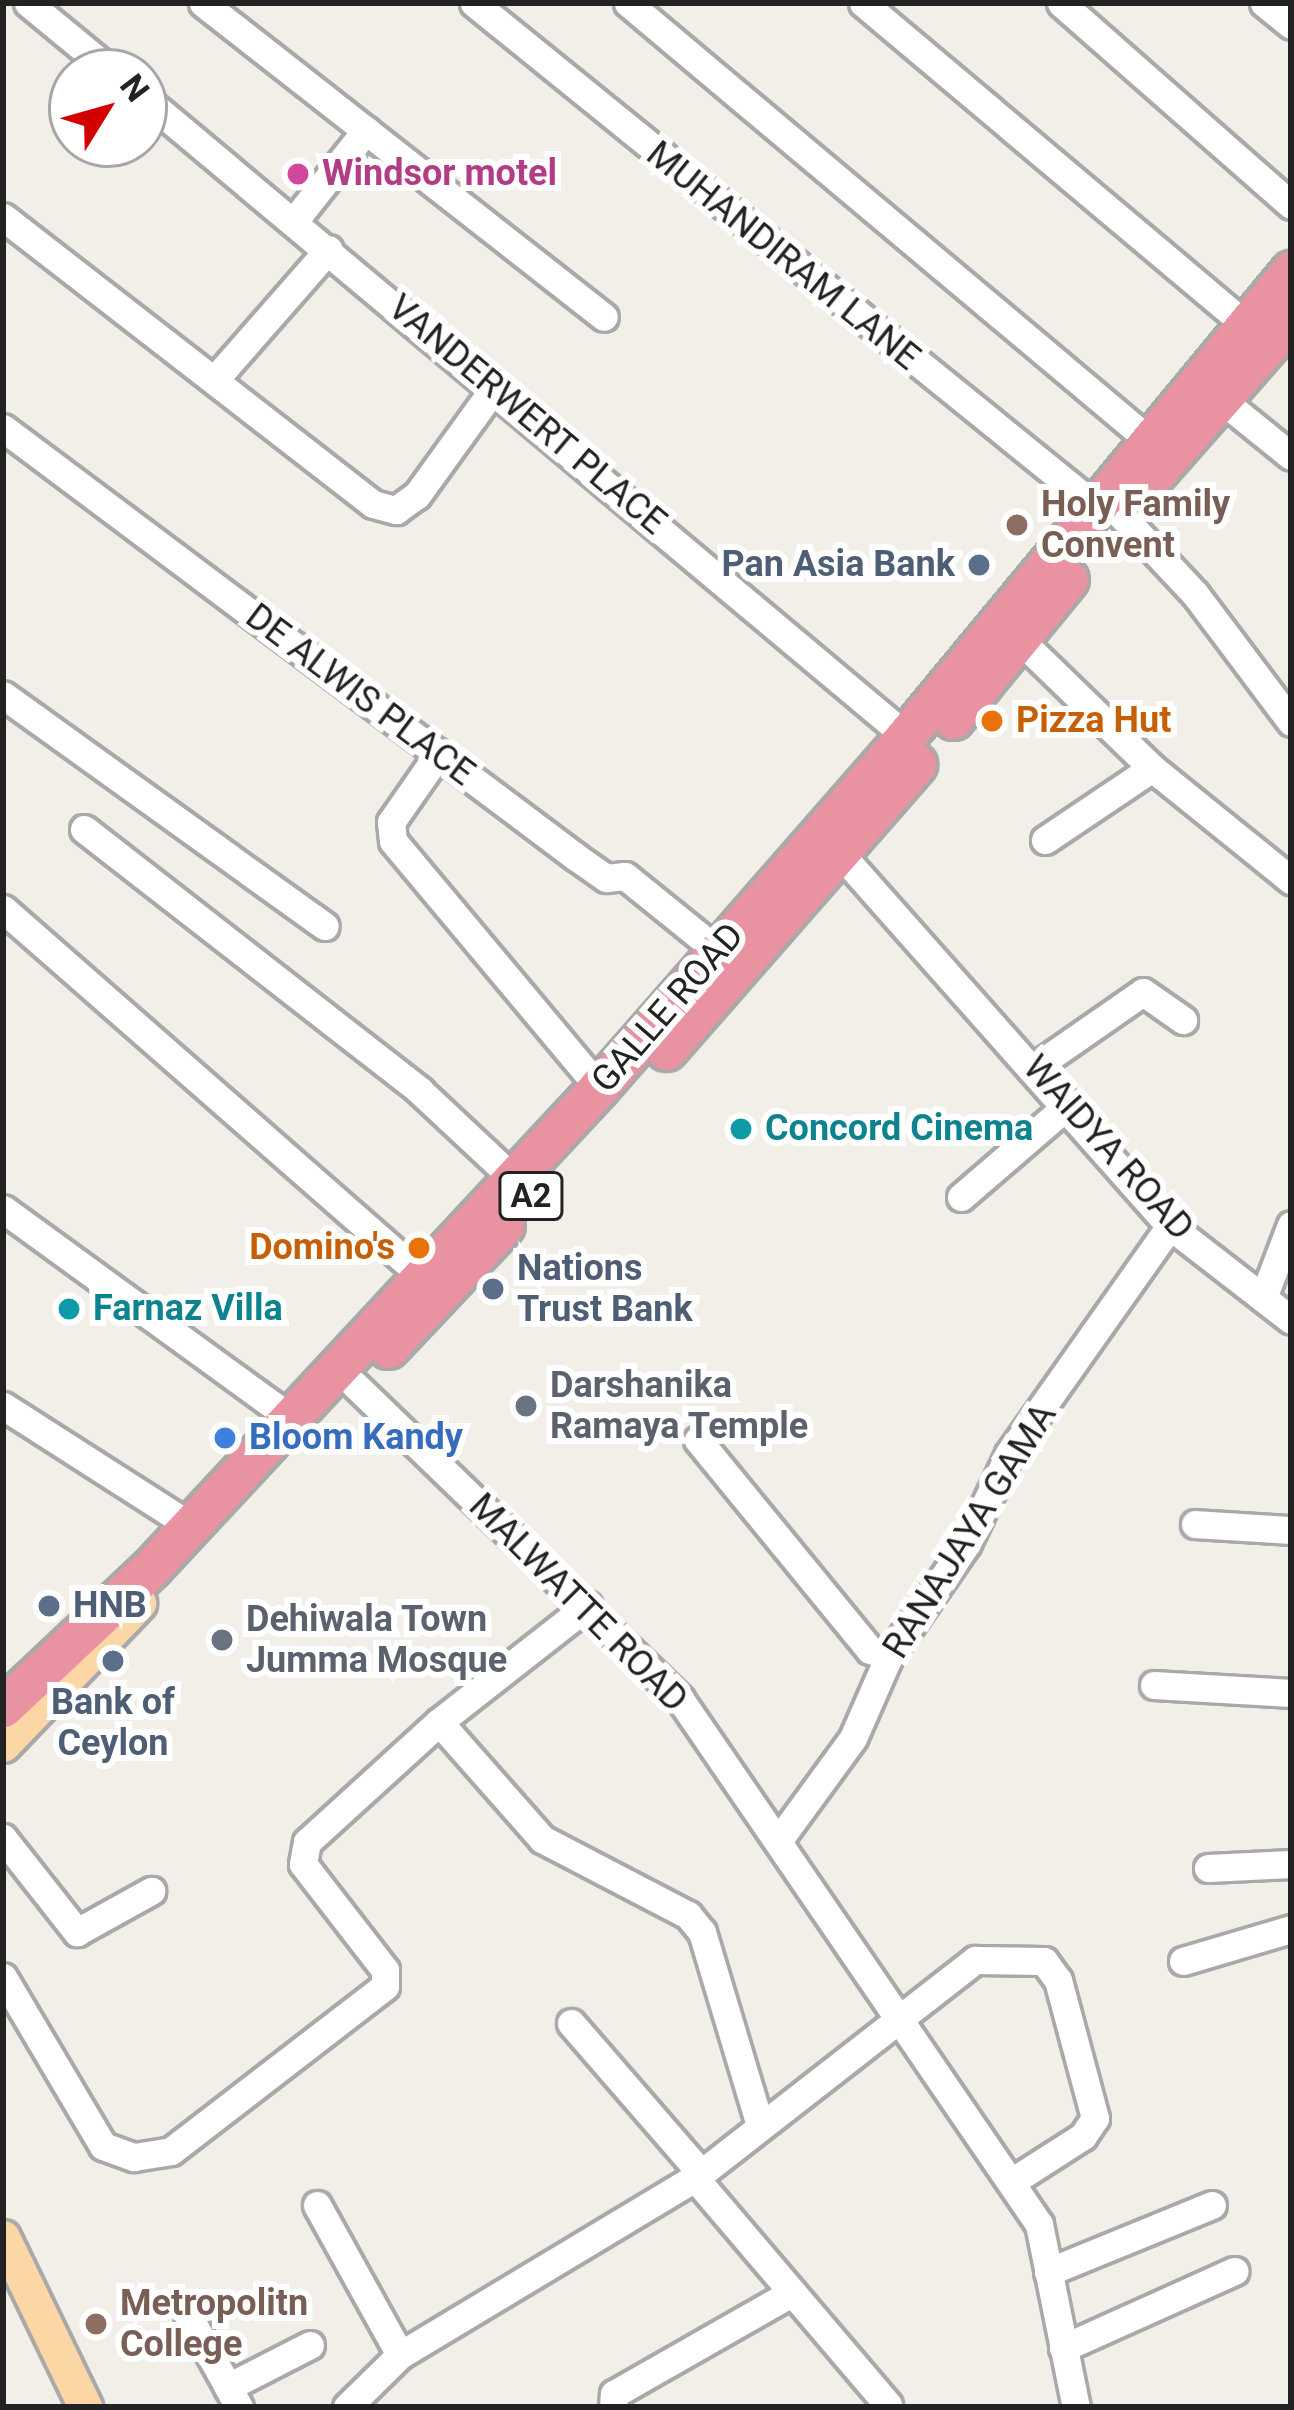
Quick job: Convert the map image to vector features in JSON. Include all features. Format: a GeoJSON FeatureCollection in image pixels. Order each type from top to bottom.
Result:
{"type":"FeatureCollection","features":[{"type":"Feature","properties":{"kind":"highway","name":"GALLE ROAD"},"geometry":{"type":"LineString","coordinates":[[3,1726],[155,1571],[718,951],[831,843],[906,736],[1106,510],[1223,401],[1269,329],[1291,271]]}},
{"type":"Feature","properties":{"kind":"highway","name":"GALLE ROAD"},"geometry":{"type":"LineString","coordinates":[[201,1520],[355,1384],[831,843],[1020,640],[1150,441],[1269,329]]}},
{"type":"Feature","properties":{"kind":"highway","name":"GALLE ROAD"},"geometry":{"type":"LineString","coordinates":[[3,1707],[155,1571]]}},
{"type":"Feature","properties":{"kind":"main road"},"geometry":{"type":"LineString","coordinates":[[3,1693],[201,1520]]}},
{"type":"Feature","properties":{"kind":"main road"},"geometry":{"type":"LineString","coordinates":[[3,1745],[201,1520]]}},
{"type":"Feature","properties":{"kind":"main road"},"geometry":{"type":"LineString","coordinates":[[3,2237],[85,2407]]}},
{"type":"Feature","properties":{"kind":"street"},"geometry":{"type":"LineString","coordinates":[[28,3],[83,48]]}},
{"type":"Feature","properties":{"kind":"street"},"geometry":{"type":"LineString","coordinates":[[202,3],[604,317]]}},
{"type":"Feature","properties":{"kind":"street","name":"MUHANDIRAM LANE"},"geometry":{"type":"LineString","coordinates":[[474,3],[1106,510],[1195,594],[1291,722]]}},
{"type":"Feature","properties":{"kind":"street"},"geometry":{"type":"LineString","coordinates":[[628,3],[1150,441]]}},
{"type":"Feature","properties":{"kind":"street"},"geometry":{"type":"LineString","coordinates":[[862,3],[1269,329]]}},
{"type":"Feature","properties":{"kind":"street"},"geometry":{"type":"LineString","coordinates":[[1061,3],[1291,205]]}},
{"type":"Feature","properties":{"kind":"street"},"geometry":{"type":"LineString","coordinates":[[1264,3],[1291,25]]}},
{"type":"Feature","properties":{"kind":"street","name":"VANDERWERT PLACE"},"geometry":{"type":"LineString","coordinates":[[168,118],[906,736]]}},
{"type":"Feature","properties":{"kind":"street"},"geometry":{"type":"LineString","coordinates":[[294,221],[366,130]]}},
{"type":"Feature","properties":{"kind":"street"},"geometry":{"type":"LineString","coordinates":[[3,217],[373,504],[396,510],[417,495],[495,387]]}},
{"type":"Feature","properties":{"kind":"street"},"geometry":{"type":"LineString","coordinates":[[216,378],[329,250]]}},
{"type":"Feature","properties":{"kind":"street"},"geometry":{"type":"LineString","coordinates":[[1223,401],[1291,456]]}},
{"type":"Feature","properties":{"kind":"street","name":"DE ALWIS PLACE"},"geometry":{"type":"LineString","coordinates":[[3,428],[606,878],[625,876],[718,951]]}},
{"type":"Feature","properties":{"kind":"street"},"geometry":{"type":"LineString","coordinates":[[1020,640],[1152,768],[1291,880]]}},
{"type":"Feature","properties":{"kind":"street"},"geometry":{"type":"LineString","coordinates":[[3,695],[325,926]]}},
{"type":"Feature","properties":{"kind":"street"},"geometry":{"type":"LineString","coordinates":[[439,753],[391,822],[393,842],[599,1087]]}},
{"type":"Feature","properties":{"kind":"street"},"geometry":{"type":"LineString","coordinates":[[1045,840],[1152,768]]}},
{"type":"Feature","properties":{"kind":"street"},"geometry":{"type":"LineString","coordinates":[[84,829],[420,1091],[513,1178]]}},
{"type":"Feature","properties":{"kind":"street","name":"WAIDYA ROAD"},"geometry":{"type":"LineString","coordinates":[[831,843],[1069,1104],[1170,1226],[1291,1320]]}},
{"type":"Feature","properties":{"kind":"street"},"geometry":{"type":"LineString","coordinates":[[3,909],[421,1274]]}},
{"type":"Feature","properties":{"kind":"street"},"geometry":{"type":"LineString","coordinates":[[1036,1067],[1143,992],[1183,1020]]}},
{"type":"Feature","properties":{"kind":"street"},"geometry":{"type":"LineString","coordinates":[[961,1197],[1069,1104]]}},
{"type":"Feature","properties":{"kind":"street"},"geometry":{"type":"LineString","coordinates":[[3,1209],[292,1419]]}},
{"type":"Feature","properties":{"kind":"street"},"geometry":{"type":"LineString","coordinates":[[1263,1298],[1291,1225]]}},
{"type":"Feature","properties":{"kind":"street","name":"RANAJAYA GAMA"},"geometry":{"type":"LineString","coordinates":[[778,1841],[853,1738],[889,1657],[967,1543],[1009,1454],[1170,1226]]}},
{"type":"Feature","properties":{"kind":"street","name":"MALWATTE ROAD"},"geometry":{"type":"LineString","coordinates":[[355,1384],[680,1700],[1039,2224],[1076,2407]]}},
{"type":"Feature","properties":{"kind":"street"},"geometry":{"type":"LineString","coordinates":[[3,1406],[201,1520]]}},
{"type":"Feature","properties":{"kind":"street"},"geometry":{"type":"LineString","coordinates":[[698,1439],[870,1650],[889,1657]]}},
{"type":"Feature","properties":{"kind":"street"},"geometry":{"type":"LineString","coordinates":[[1195,1524],[1291,1530]]}},
{"type":"Feature","properties":{"kind":"street"},"geometry":{"type":"LineString","coordinates":[[3,1977],[103,2146],[134,2157],[171,2151],[385,1986],[385,1970],[303,1864],[304,1852],[440,1722],[587,1605]]}},
{"type":"Feature","properties":{"kind":"street"},"geometry":{"type":"LineString","coordinates":[[1154,1684],[1291,1693]]}},
{"type":"Feature","properties":{"kind":"street"},"geometry":{"type":"LineString","coordinates":[[440,1722],[542,1839],[688,1915],[702,1932],[759,2122]]}},
{"type":"Feature","properties":{"kind":"street"},"geometry":{"type":"LineString","coordinates":[[3,1838],[77,1932],[151,1891]]}},
{"type":"Feature","properties":{"kind":"street"},"geometry":{"type":"LineString","coordinates":[[1208,1868],[1291,1864]]}},
{"type":"Feature","properties":{"kind":"street"},"geometry":{"type":"LineString","coordinates":[[1183,1961],[1291,1929]]}},
{"type":"Feature","properties":{"kind":"street"},"geometry":{"type":"LineString","coordinates":[[347,2407],[400,2355],[698,2175],[759,2122],[975,1960],[1044,1961],[1058,1981],[1095,2118],[1083,2136],[1011,2182]]}},
{"type":"Feature","properties":{"kind":"street"},"geometry":{"type":"LineString","coordinates":[[572,2023],[789,2294],[888,2405]]}},
{"type":"Feature","properties":{"kind":"street"},"geometry":{"type":"LineString","coordinates":[[317,2205],[400,2355]]}},
{"type":"Feature","properties":{"kind":"street"},"geometry":{"type":"LineString","coordinates":[[1048,2272],[1212,2205]]}},
{"type":"Feature","properties":{"kind":"street"},"geometry":{"type":"LineString","coordinates":[[1063,2348],[1234,2271]]}},
{"type":"Feature","properties":{"kind":"street"},"geometry":{"type":"LineString","coordinates":[[613,2407],[614,2394],[789,2294]]}},
{"type":"Feature","properties":{"kind":"street"},"geometry":{"type":"LineString","coordinates":[[188,2314],[233,2397],[310,2345]]}},
{"type":"Feature","properties":{"kind":"place","name":"Windsor motel"},"geometry":{"type":"Point","coordinates":[298,174]}},
{"type":"Feature","properties":{"kind":"place","name":"Holy Family Convent"},"geometry":{"type":"Point","coordinates":[1017,525]}},
{"type":"Feature","properties":{"kind":"place","name":"Pan Asia Bank"},"geometry":{"type":"Point","coordinates":[979,565]}},
{"type":"Feature","properties":{"kind":"place","name":"Pizza Hut"},"geometry":{"type":"Point","coordinates":[992,721]}},
{"type":"Feature","properties":{"kind":"place","name":"Concord Cinema"},"geometry":{"type":"Point","coordinates":[741,1129]}},
{"type":"Feature","properties":{"kind":"place","name":"Domino's"},"geometry":{"type":"Point","coordinates":[419,1248]}},
{"type":"Feature","properties":{"kind":"place","name":"Nations Trust Bank"},"geometry":{"type":"Point","coordinates":[493,1289]}},
{"type":"Feature","properties":{"kind":"place","name":"Farnaz Villa"},"geometry":{"type":"Point","coordinates":[69,1309]}},
{"type":"Feature","properties":{"kind":"place","name":"Darshanika Ramaya Temple"},"geometry":{"type":"Point","coordinates":[526,1406]}},
{"type":"Feature","properties":{"kind":"place","name":"Bloom Kandy"},"geometry":{"type":"Point","coordinates":[225,1438]}},
{"type":"Feature","properties":{"kind":"place","name":"HNB"},"geometry":{"type":"Point","coordinates":[49,1606]}},
{"type":"Feature","properties":{"kind":"place","name":"Dehiwala Town Jumma Mosque"},"geometry":{"type":"Point","coordinates":[222,1640]}},
{"type":"Feature","properties":{"kind":"place","name":"Bank of Ceylon"},"geometry":{"type":"Point","coordinates":[113,1661]}},
{"type":"Feature","properties":{"kind":"place","name":"Metropolitn College"},"geometry":{"type":"Point","coordinates":[96,2324]}}]}
